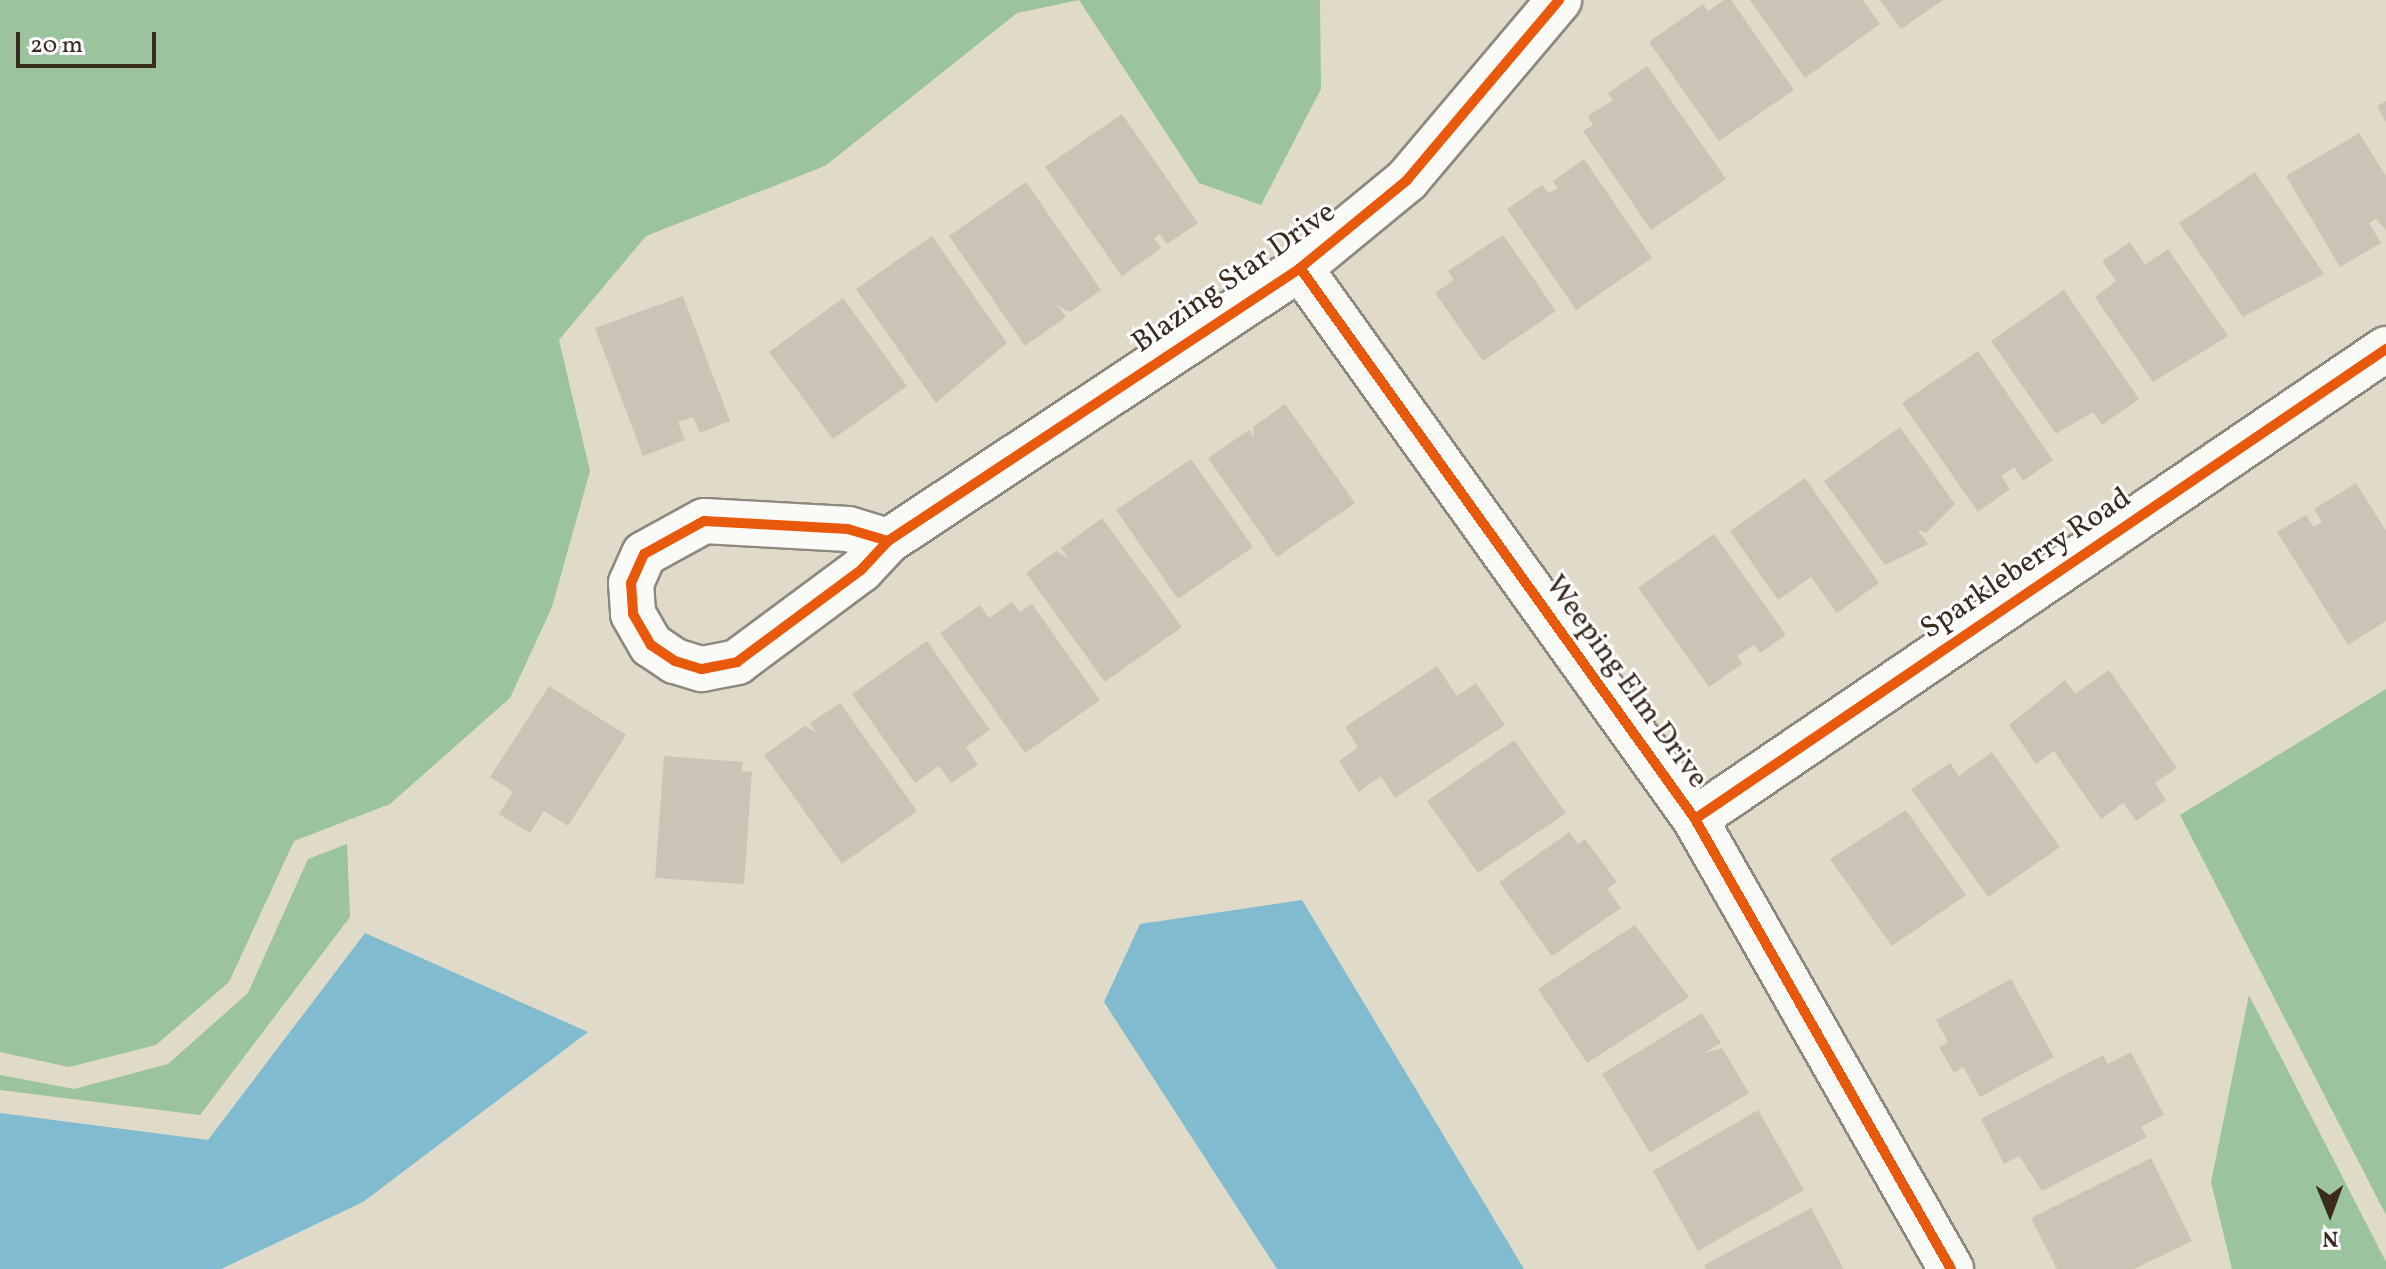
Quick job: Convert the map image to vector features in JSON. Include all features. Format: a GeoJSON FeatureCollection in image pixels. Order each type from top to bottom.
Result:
{"type":"FeatureCollection","features":[{"type":"Feature","properties":{"kind":"street","name":"Blazing Star Drive"},"geometry":{"type":"LineString","coordinates":[[888,541],[848,529],[704,521],[644,554],[631,583],[633,614],[651,645],[675,661],[702,669],[737,662],[861,570],[888,541],[1300,268],[1407,180],[1559,0]]}},
{"type":"Feature","properties":{"kind":"street","name":"Weeping Elm Drive"},"geometry":{"type":"LineString","coordinates":[[1300,268],[1695,819],[1951,1269]]}},
{"type":"Feature","properties":{"kind":"street","name":"Sparkleberry Road"},"geometry":{"type":"LineString","coordinates":[[1695,819],[2386,349]]}},
{"type":"Feature","properties":{"kind":"green space"},"geometry":{"type":"Polygon","coordinates":[[[0,0],[1079,0],[1017,13],[825,166],[646,236],[559,340],[590,471],[552,607],[510,698],[390,804],[294,841],[229,982],[156,1045],[69,1067],[0,1052],[0,0]]]}},
{"type":"Feature","properties":{"kind":"green space"},"geometry":{"type":"Polygon","coordinates":[[[1079,0],[1320,0],[1321,89],[1261,205],[1199,183],[1079,0]]]}},
{"type":"Feature","properties":{"kind":"green space"},"geometry":{"type":"Polygon","coordinates":[[[2386,689],[2386,1215],[2180,815],[2386,689]]]}},
{"type":"Feature","properties":{"kind":"green space"},"geometry":{"type":"Polygon","coordinates":[[[347,844],[350,917],[200,1115],[0,1090],[0,1075],[74,1089],[168,1064],[248,993],[308,859],[347,844]]]}},
{"type":"Feature","properties":{"kind":"green space"},"geometry":{"type":"Polygon","coordinates":[[[2249,995],[2386,1262],[2386,1269],[2232,1269],[2211,1182],[2249,995]]]}},
{"type":"Feature","properties":{"kind":"water"},"geometry":{"type":"Polygon","coordinates":[[[1302,900],[1524,1269],[1277,1269],[1104,1002],[1140,924],[1302,900]]]}},
{"type":"Feature","properties":{"kind":"water"},"geometry":{"type":"Polygon","coordinates":[[[365,933],[588,1032],[363,1202],[221,1269],[0,1269],[0,1113],[208,1140],[365,933]]]}},
{"type":"Feature","properties":{"kind":"building"},"geometry":{"type":"Polygon","coordinates":[[[1724,0],[1731,0],[1794,90],[1719,141],[1649,42],[1703,4],[1708,11],[1724,0]]]}},
{"type":"Feature","properties":{"kind":"building"},"geometry":{"type":"Polygon","coordinates":[[[1750,0],[1863,0],[1880,24],[1805,78],[1750,0]]]}},
{"type":"Feature","properties":{"kind":"building"},"geometry":{"type":"Polygon","coordinates":[[[1880,0],[1943,0],[1901,29],[1880,0]]]}},
{"type":"Feature","properties":{"kind":"building"},"geometry":{"type":"Polygon","coordinates":[[[1647,66],[1726,179],[1651,230],[1583,131],[1593,125],[1588,116],[1613,100],[1608,93],[1647,66]]]}},
{"type":"Feature","properties":{"kind":"building"},"geometry":{"type":"Polygon","coordinates":[[[2386,101],[2386,123],[2377,106],[2386,101]]]}},
{"type":"Feature","properties":{"kind":"building"},"geometry":{"type":"Polygon","coordinates":[[[1122,114],[1198,223],[1167,244],[1160,234],[1154,238],[1161,248],[1122,276],[1045,167],[1122,114]]]}},
{"type":"Feature","properties":{"kind":"building"},"geometry":{"type":"Polygon","coordinates":[[[2359,133],[2386,176],[2386,230],[2376,219],[2369,223],[2381,243],[2340,267],[2286,176],[2359,133]]]}},
{"type":"Feature","properties":{"kind":"building"},"geometry":{"type":"Polygon","coordinates":[[[1584,159],[1652,258],[1576,310],[1507,209],[1542,185],[1549,193],[1558,188],[1553,181],[1584,159]]]}},
{"type":"Feature","properties":{"kind":"building"},"geometry":{"type":"Polygon","coordinates":[[[2255,172],[2324,274],[2243,317],[2179,223],[2255,172]]]}},
{"type":"Feature","properties":{"kind":"building"},"geometry":{"type":"Polygon","coordinates":[[[1026,182],[1101,290],[1070,312],[1057,305],[1066,317],[1025,346],[949,236],[1026,182]]]}},
{"type":"Feature","properties":{"kind":"building"},"geometry":{"type":"Polygon","coordinates":[[[1503,235],[1556,311],[1483,361],[1435,293],[1454,280],[1448,271],[1503,235]]]}},
{"type":"Feature","properties":{"kind":"building"},"geometry":{"type":"Polygon","coordinates":[[[932,236],[1007,343],[936,403],[856,289],[932,236]]]}},
{"type":"Feature","properties":{"kind":"building"},"geometry":{"type":"Polygon","coordinates":[[[2130,242],[2145,265],[2168,249],[2228,336],[2153,382],[2095,297],[2116,281],[2102,261],[2130,242]]]}},
{"type":"Feature","properties":{"kind":"building"},"geometry":{"type":"Polygon","coordinates":[[[2064,290],[2139,399],[2102,425],[2093,412],[2056,434],[1991,341],[2064,290]]]}},
{"type":"Feature","properties":{"kind":"building"},"geometry":{"type":"Polygon","coordinates":[[[683,296],[730,421],[700,433],[693,417],[678,422],[685,440],[643,456],[595,328],[683,296]]]}},
{"type":"Feature","properties":{"kind":"building"},"geometry":{"type":"Polygon","coordinates":[[[843,298],[907,386],[833,439],[769,352],[843,298]]]}},
{"type":"Feature","properties":{"kind":"building"},"geometry":{"type":"Polygon","coordinates":[[[1978,351],[2053,460],[2023,481],[2014,467],[2001,476],[2010,489],[1978,512],[1902,403],[1978,351]]]}},
{"type":"Feature","properties":{"kind":"building"},"geometry":{"type":"Polygon","coordinates":[[[1285,404],[1355,503],[1277,557],[1208,458],[1249,430],[1254,437],[1253,427],[1285,404]]]}},
{"type":"Feature","properties":{"kind":"building"},"geometry":{"type":"Polygon","coordinates":[[[1900,427],[1955,504],[1926,533],[1917,529],[1928,544],[1885,565],[1824,481],[1900,427]]]}},
{"type":"Feature","properties":{"kind":"building"},"geometry":{"type":"Polygon","coordinates":[[[1191,459],[1253,547],[1178,599],[1116,510],[1191,459]]]}},
{"type":"Feature","properties":{"kind":"building"},"geometry":{"type":"Polygon","coordinates":[[[1805,478],[1879,583],[1837,613],[1811,577],[1778,600],[1730,531],[1805,478]]]}},
{"type":"Feature","properties":{"kind":"building"},"geometry":{"type":"Polygon","coordinates":[[[2356,483],[2386,531],[2386,621],[2348,645],[2277,532],[2306,515],[2314,527],[2322,522],[2314,509],[2356,483]]]}},
{"type":"Feature","properties":{"kind":"building"},"geometry":{"type":"Polygon","coordinates":[[[1102,518],[1182,627],[1105,682],[1026,573],[1056,551],[1069,559],[1061,548],[1102,518]]]}},
{"type":"Feature","properties":{"kind":"building"},"geometry":{"type":"Polygon","coordinates":[[[1714,534],[1786,635],[1760,653],[1754,645],[1737,656],[1742,664],[1709,687],[1638,588],[1714,534]]]}},
{"type":"Feature","properties":{"kind":"building"},"geometry":{"type":"Polygon","coordinates":[[[1012,602],[1020,612],[1032,604],[1100,700],[1025,753],[940,633],[980,605],[989,618],[1012,602]]]}},
{"type":"Feature","properties":{"kind":"building"},"geometry":{"type":"Polygon","coordinates":[[[927,641],[990,730],[966,747],[978,765],[951,783],[939,766],[915,783],[852,694],[927,641]]]}},
{"type":"Feature","properties":{"kind":"building"},"geometry":{"type":"Polygon","coordinates":[[[1437,666],[1457,696],[1476,683],[1505,725],[1395,798],[1381,776],[1359,792],[1339,761],[1358,747],[1345,727],[1437,666]]]}},
{"type":"Feature","properties":{"kind":"building"},"geometry":{"type":"Polygon","coordinates":[[[2109,670],[2177,768],[2155,783],[2166,800],[2136,821],[2123,803],[2101,819],[2054,751],[2036,764],[2009,725],[2065,680],[2075,694],[2109,670]]]}},
{"type":"Feature","properties":{"kind":"building"},"geometry":{"type":"Polygon","coordinates":[[[549,686],[626,735],[568,826],[544,811],[530,833],[499,814],[513,792],[490,777],[549,686]]]}},
{"type":"Feature","properties":{"kind":"building"},"geometry":{"type":"Polygon","coordinates":[[[840,703],[917,811],[842,864],[764,755],[805,726],[817,733],[810,723],[840,703]]]}},
{"type":"Feature","properties":{"kind":"building"},"geometry":{"type":"Polygon","coordinates":[[[1514,740],[1566,813],[1478,873],[1427,801],[1514,740]]]}},
{"type":"Feature","properties":{"kind":"building"},"geometry":{"type":"Polygon","coordinates":[[[1992,752],[2060,847],[1988,897],[1911,789],[1950,763],[1959,776],[1992,752]]]}},
{"type":"Feature","properties":{"kind":"building"},"geometry":{"type":"Polygon","coordinates":[[[664,756],[743,762],[742,771],[752,772],[744,884],[655,878],[664,756]]]}},
{"type":"Feature","properties":{"kind":"building"},"geometry":{"type":"Polygon","coordinates":[[[1906,810],[1966,895],[1892,946],[1830,859],[1906,810]]]}},
{"type":"Feature","properties":{"kind":"building"},"geometry":{"type":"Polygon","coordinates":[[[1569,832],[1578,844],[1585,839],[1617,882],[1607,889],[1621,908],[1552,956],[1499,882],[1569,832]]]}},
{"type":"Feature","properties":{"kind":"building"},"geometry":{"type":"Polygon","coordinates":[[[1635,925],[1689,997],[1587,1063],[1538,989],[1635,925]]]}},
{"type":"Feature","properties":{"kind":"building"},"geometry":{"type":"Polygon","coordinates":[[[2011,979],[2054,1057],[1980,1097],[1963,1067],[1954,1073],[1939,1047],[1948,1042],[1936,1020],[2011,979]]]}},
{"type":"Feature","properties":{"kind":"building"},"geometry":{"type":"Polygon","coordinates":[[[1702,1013],[1721,1043],[1704,1053],[1722,1048],[1749,1093],[1650,1153],[1602,1074],[1702,1013]]]}},
{"type":"Feature","properties":{"kind":"building"},"geometry":{"type":"Polygon","coordinates":[[[2131,1052],[2164,1115],[2141,1127],[2147,1137],[2042,1191],[2019,1156],[2004,1164],[1981,1119],[2103,1055],[2108,1064],[2131,1052]]]}},
{"type":"Feature","properties":{"kind":"building"},"geometry":{"type":"Polygon","coordinates":[[[1758,1110],[1804,1190],[1698,1251],[1653,1171],[1758,1110]]]}},
{"type":"Feature","properties":{"kind":"building"},"geometry":{"type":"Polygon","coordinates":[[[2151,1158],[2192,1241],[2134,1269],[2057,1269],[2031,1218],[2151,1158]]]}},
{"type":"Feature","properties":{"kind":"building"},"geometry":{"type":"Polygon","coordinates":[[[1811,1208],[1844,1269],[1706,1269],[1704,1265],[1811,1208]]]}},
{"type":"Feature","properties":{"kind":"cycle path"},"geometry":{"type":"LineString","coordinates":[[888,541],[848,529],[704,521],[644,554],[631,583],[633,614],[651,645],[675,661],[702,669],[737,662],[861,570],[888,541],[1300,268],[1407,180],[1559,0]]}},
{"type":"Feature","properties":{"kind":"cycle path"},"geometry":{"type":"LineString","coordinates":[[1300,268],[1695,819],[1951,1269]]}},
{"type":"Feature","properties":{"kind":"cycle path"},"geometry":{"type":"LineString","coordinates":[[1695,819],[2386,349]]}}]}
